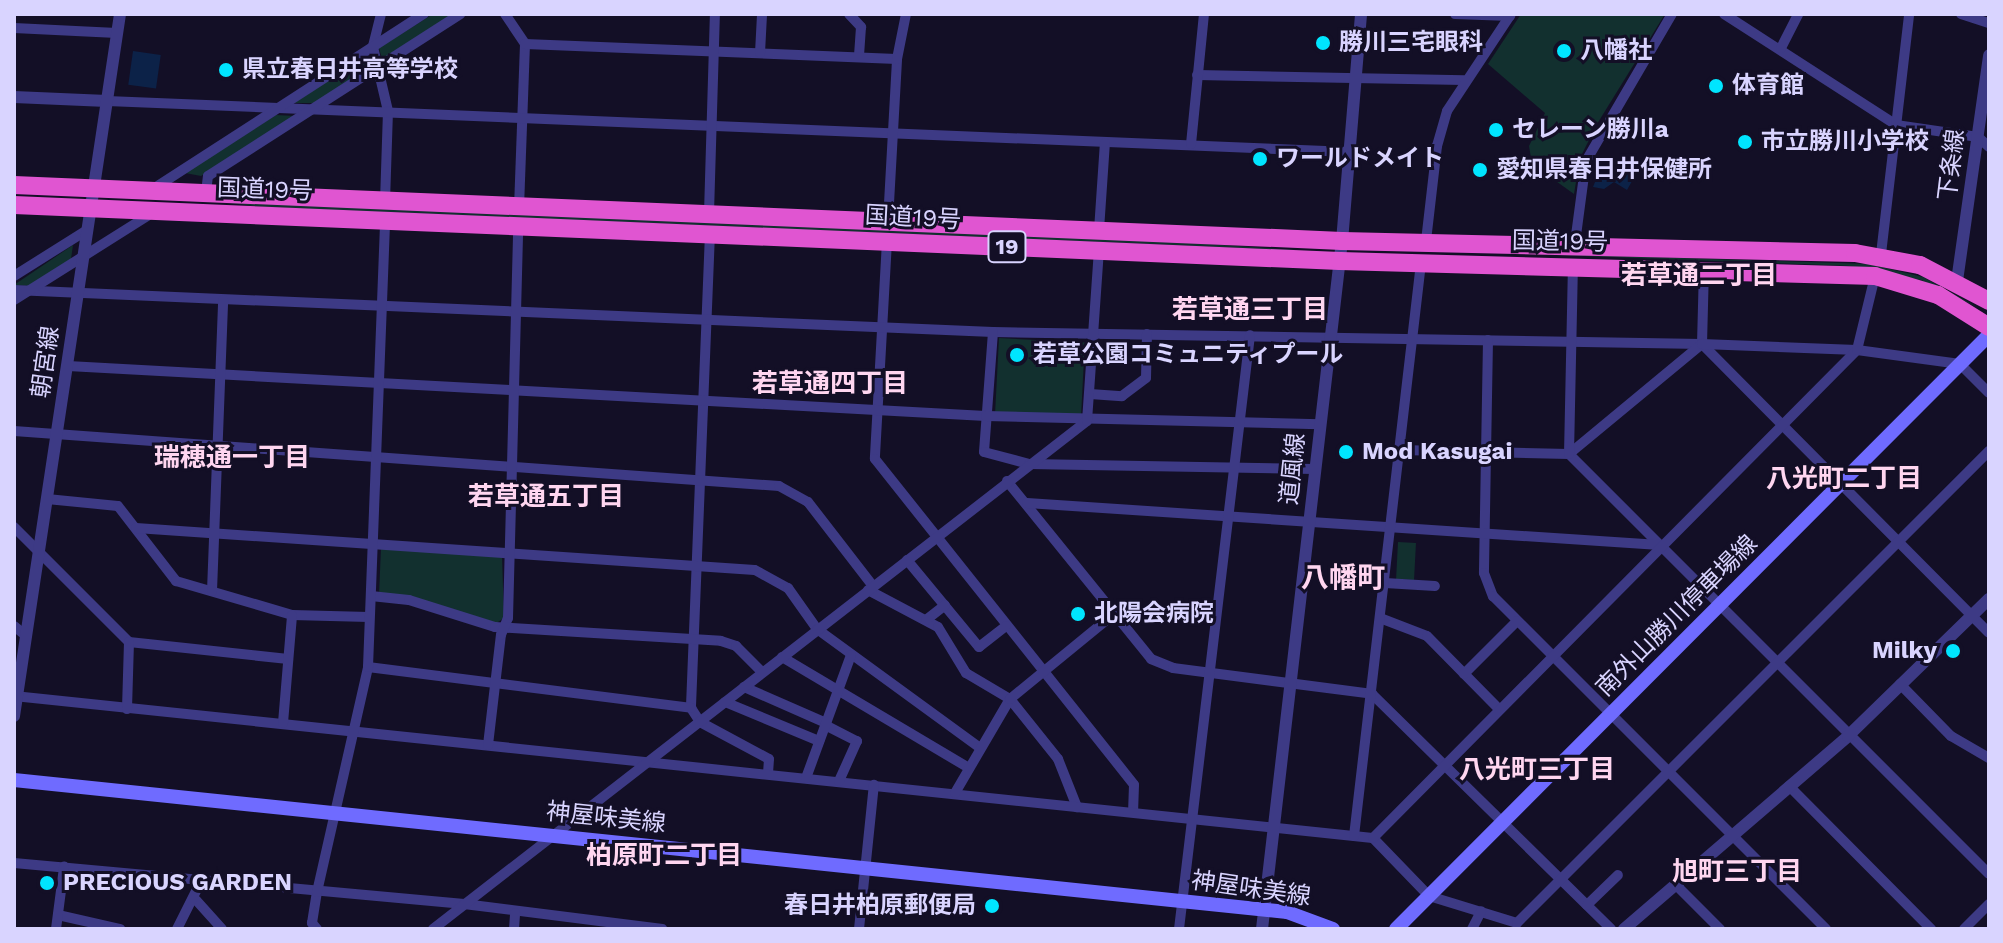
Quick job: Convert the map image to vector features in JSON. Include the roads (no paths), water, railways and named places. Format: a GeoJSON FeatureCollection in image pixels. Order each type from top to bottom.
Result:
{"type":"FeatureCollection","features":[{"type":"Feature","properties":{"kind":"highway","name":"国道19号"},"geometry":{"type":"LineString","coordinates":[[14,185],[157,209],[385,210],[518,216],[710,233],[1099,251],[1875,276],[1938,295],[1989,327]]}},
{"type":"Feature","properties":{"kind":"highway","name":"国道19号"},"geometry":{"type":"LineString","coordinates":[[14,205],[92,199],[151,190],[206,192],[385,210]]}},
{"type":"Feature","properties":{"kind":"highway","name":"国道19号"},"geometry":{"type":"LineString","coordinates":[[518,216],[709,213],[1342,241],[1575,243],[1881,254],[1957,281],[1989,301]]}},
{"type":"Feature","properties":{"kind":"main road","name":"南外山勝川停車場線"},"geometry":{"type":"LineString","coordinates":[[1396,929],[1989,335]]}},
{"type":"Feature","properties":{"kind":"main road","name":"神屋味美線"},"geometry":{"type":"LineString","coordinates":[[14,780],[1264,910],[1303,915],[1333,929]]}},
{"type":"Feature","properties":{"kind":"street","name":"朝宮線"},"geometry":{"type":"LineString","coordinates":[[14,716],[120,14]]}},
{"type":"Feature","properties":{"kind":"street"},"geometry":{"type":"LineString","coordinates":[[317,929],[312,923],[317,892],[368,667],[388,111],[373,47],[381,14]]}},
{"type":"Feature","properties":{"kind":"street"},"geometry":{"type":"LineString","coordinates":[[151,190],[424,14]]}},
{"type":"Feature","properties":{"kind":"street"},"geometry":{"type":"LineString","coordinates":[[206,192],[208,176],[460,14]]}},
{"type":"Feature","properties":{"kind":"street"},"geometry":{"type":"LineString","coordinates":[[488,745],[494,682],[505,626],[510,552],[518,216],[524,119],[525,44],[505,14]]}},
{"type":"Feature","properties":{"kind":"street"},"geometry":{"type":"LineString","coordinates":[[709,213],[715,14]]}},
{"type":"Feature","properties":{"kind":"street"},"geometry":{"type":"LineString","coordinates":[[760,53],[762,14]]}},
{"type":"Feature","properties":{"kind":"street"},"geometry":{"type":"LineString","coordinates":[[849,14],[861,27],[859,55]]}},
{"type":"Feature","properties":{"kind":"street"},"geometry":{"type":"LineString","coordinates":[[888,221],[897,59],[906,14]]}},
{"type":"Feature","properties":{"kind":"street"},"geometry":{"type":"LineString","coordinates":[[1191,144],[1204,14]]}},
{"type":"Feature","properties":{"kind":"street","name":"道風線"},"geometry":{"type":"LineString","coordinates":[[1262,929],[1340,261],[1361,14]]}},
{"type":"Feature","properties":{"kind":"street"},"geometry":{"type":"LineString","coordinates":[[1455,14],[1510,15]]}},
{"type":"Feature","properties":{"kind":"street"},"geometry":{"type":"LineString","coordinates":[[1575,243],[1586,161],[1672,14]]}},
{"type":"Feature","properties":{"kind":"street"},"geometry":{"type":"LineString","coordinates":[[1724,14],[1896,125],[1978,137],[1989,147]]}},
{"type":"Feature","properties":{"kind":"street"},"geometry":{"type":"LineString","coordinates":[[1781,48],[1798,14]]}},
{"type":"Feature","properties":{"kind":"street"},"geometry":{"type":"LineString","coordinates":[[1881,254],[1909,14]]}},
{"type":"Feature","properties":{"kind":"street"},"geometry":{"type":"LineString","coordinates":[[1961,14],[1989,23]]}},
{"type":"Feature","properties":{"kind":"street"},"geometry":{"type":"LineString","coordinates":[[1426,241],[1437,146],[1447,111],[1464,80],[1510,15]]}},
{"type":"Feature","properties":{"kind":"street"},"geometry":{"type":"LineString","coordinates":[[14,28],[117,33]]}},
{"type":"Feature","properties":{"kind":"street"},"geometry":{"type":"LineString","coordinates":[[525,44],[859,55],[897,59]]}},
{"type":"Feature","properties":{"kind":"street","name":"下条線"},"geometry":{"type":"LineString","coordinates":[[1957,281],[1989,55]]}},
{"type":"Feature","properties":{"kind":"street"},"geometry":{"type":"LineString","coordinates":[[1197,75],[1464,80]]}},
{"type":"Feature","properties":{"kind":"street"},"geometry":{"type":"LineString","coordinates":[[14,97],[1350,152]]}},
{"type":"Feature","properties":{"kind":"street"},"geometry":{"type":"LineString","coordinates":[[1099,230],[1105,143]]}},
{"type":"Feature","properties":{"kind":"street"},"geometry":{"type":"LineString","coordinates":[[14,300],[157,209]]}},
{"type":"Feature","properties":{"kind":"street"},"geometry":{"type":"LineString","coordinates":[[14,276],[87,230]]}},
{"type":"Feature","properties":{"kind":"street"},"geometry":{"type":"LineString","coordinates":[[710,233],[691,708],[700,722],[769,759],[768,774]]}},
{"type":"Feature","properties":{"kind":"street"},"geometry":{"type":"LineString","coordinates":[[887,241],[875,459],[1134,785],[1133,812]]}},
{"type":"Feature","properties":{"kind":"street"},"geometry":{"type":"LineString","coordinates":[[433,929],[1087,421],[1099,251]]}},
{"type":"Feature","properties":{"kind":"street"},"geometry":{"type":"LineString","coordinates":[[1354,836],[1421,263]]}},
{"type":"Feature","properties":{"kind":"street"},"geometry":{"type":"LineString","coordinates":[[1573,266],[1569,454],[1989,874]]}},
{"type":"Feature","properties":{"kind":"street"},"geometry":{"type":"LineString","coordinates":[[1704,270],[1702,344],[1838,485],[1989,633]]}},
{"type":"Feature","properties":{"kind":"street"},"geometry":{"type":"LineString","coordinates":[[1373,838],[1498,708],[1857,350],[1875,276]]}},
{"type":"Feature","properties":{"kind":"street"},"geometry":{"type":"LineString","coordinates":[[14,290],[993,332],[1414,338],[1857,350],[1960,364],[1989,393]]}},
{"type":"Feature","properties":{"kind":"street"},"geometry":{"type":"LineString","coordinates":[[212,591],[223,300]]}},
{"type":"Feature","properties":{"kind":"street"},"geometry":{"type":"LineString","coordinates":[[993,332],[984,452],[1029,464],[1315,469]]}},
{"type":"Feature","properties":{"kind":"street"},"geometry":{"type":"LineString","coordinates":[[1090,394],[1122,396],[1146,378],[1147,334]]}},
{"type":"Feature","properties":{"kind":"street"},"geometry":{"type":"LineString","coordinates":[[1179,929],[1250,335]]}},
{"type":"Feature","properties":{"kind":"street"},"geometry":{"type":"LineString","coordinates":[[1488,340],[1485,536],[1488,587],[1517,621],[1826,929]]}},
{"type":"Feature","properties":{"kind":"street"},"geometry":{"type":"LineString","coordinates":[[1401,450],[1569,454],[1702,344]]}},
{"type":"Feature","properties":{"kind":"street"},"geometry":{"type":"LineString","coordinates":[[68,366],[1087,421],[1320,424]]}},
{"type":"Feature","properties":{"kind":"street"},"geometry":{"type":"LineString","coordinates":[[14,431],[779,486],[795,492],[870,588],[926,620],[950,641],[966,673],[1010,699],[1058,759],[1077,807]]}},
{"type":"Feature","properties":{"kind":"street"},"geometry":{"type":"LineString","coordinates":[[16,696],[1373,838],[1429,896],[1520,926],[1668,771],[1989,451]]}},
{"type":"Feature","properties":{"kind":"street"},"geometry":{"type":"LineString","coordinates":[[1007,481],[1151,659],[1209,673],[1372,694],[1611,929]]}},
{"type":"Feature","properties":{"kind":"street"},"geometry":{"type":"LineString","coordinates":[[47,499],[118,506],[176,581],[292,615],[369,617]]}},
{"type":"Feature","properties":{"kind":"street"},"geometry":{"type":"LineString","coordinates":[[1027,503],[1485,536],[1660,545]]}},
{"type":"Feature","properties":{"kind":"street"},"geometry":{"type":"LineString","coordinates":[[14,527],[129,642],[288,659]]}},
{"type":"Feature","properties":{"kind":"street"},"geometry":{"type":"LineString","coordinates":[[136,528],[755,570],[777,579],[817,629],[980,748]]}},
{"type":"Feature","properties":{"kind":"street"},"geometry":{"type":"LineString","coordinates":[[907,560],[979,647],[1006,626]]}},
{"type":"Feature","properties":{"kind":"street"},"geometry":{"type":"LineString","coordinates":[[1385,583],[1435,586]]}},
{"type":"Feature","properties":{"kind":"street"},"geometry":{"type":"LineString","coordinates":[[371,596],[409,600],[505,626],[694,638],[736,646],[762,672]]}},
{"type":"Feature","properties":{"kind":"street"},"geometry":{"type":"LineString","coordinates":[[1624,929],[1848,736],[1989,599]]}},
{"type":"Feature","properties":{"kind":"street"},"geometry":{"type":"LineString","coordinates":[[926,620],[945,605]]}},
{"type":"Feature","properties":{"kind":"street"},"geometry":{"type":"LineString","coordinates":[[955,793],[1010,699],[1114,614]]}},
{"type":"Feature","properties":{"kind":"street"},"geometry":{"type":"LineString","coordinates":[[283,723],[292,615]]}},
{"type":"Feature","properties":{"kind":"street"},"geometry":{"type":"LineString","coordinates":[[1380,618],[1427,636],[1498,708]]}},
{"type":"Feature","properties":{"kind":"street"},"geometry":{"type":"LineString","coordinates":[[1464,674],[1517,621]]}},
{"type":"Feature","properties":{"kind":"street"},"geometry":{"type":"LineString","coordinates":[[14,626],[25,635]]}},
{"type":"Feature","properties":{"kind":"street"},"geometry":{"type":"LineString","coordinates":[[127,709],[129,642]]}},
{"type":"Feature","properties":{"kind":"street"},"geometry":{"type":"LineString","coordinates":[[806,778],[851,655]]}},
{"type":"Feature","properties":{"kind":"street"},"geometry":{"type":"LineString","coordinates":[[782,657],[837,691],[885,714],[969,768]]}},
{"type":"Feature","properties":{"kind":"street"},"geometry":{"type":"LineString","coordinates":[[368,667],[691,708]]}},
{"type":"Feature","properties":{"kind":"street"},"geometry":{"type":"LineString","coordinates":[[1900,684],[1951,736],[1989,758]]}},
{"type":"Feature","properties":{"kind":"street"},"geometry":{"type":"LineString","coordinates":[[744,687],[857,741],[839,781]]}},
{"type":"Feature","properties":{"kind":"street"},"geometry":{"type":"LineString","coordinates":[[725,702],[819,741]]}},
{"type":"Feature","properties":{"kind":"street"},"geometry":{"type":"LineString","coordinates":[[859,929],[874,785]]}},
{"type":"Feature","properties":{"kind":"street"},"geometry":{"type":"LineString","coordinates":[[1789,786],[1931,929]]}},
{"type":"Feature","properties":{"kind":"street"},"geometry":{"type":"LineString","coordinates":[[14,863],[464,904],[580,924],[662,929]]}},
{"type":"Feature","properties":{"kind":"street"},"geometry":{"type":"LineString","coordinates":[[56,929],[64,867]]}},
{"type":"Feature","properties":{"kind":"street"},"geometry":{"type":"LineString","coordinates":[[1587,905],[1618,875]]}},
{"type":"Feature","properties":{"kind":"street"},"geometry":{"type":"LineString","coordinates":[[177,929],[196,900],[201,881]]}},
{"type":"Feature","properties":{"kind":"street"},"geometry":{"type":"LineString","coordinates":[[1674,883],[1720,929]]}},
{"type":"Feature","properties":{"kind":"street"},"geometry":{"type":"LineString","coordinates":[[196,900],[222,929]]}},
{"type":"Feature","properties":{"kind":"street"},"geometry":{"type":"LineString","coordinates":[[1964,929],[1989,904]]}},
{"type":"Feature","properties":{"kind":"street"},"geometry":{"type":"LineString","coordinates":[[1472,929],[1481,911]]}},
{"type":"Feature","properties":{"kind":"street"},"geometry":{"type":"LineString","coordinates":[[514,929],[515,913]]}},
{"type":"Feature","properties":{"kind":"street"},"geometry":{"type":"LineString","coordinates":[[58,915],[120,929]]}},
{"type":"Feature","properties":{"kind":"water"},"geometry":{"type":"Polygon","coordinates":[[[133,51],[161,55],[156,89],[128,85],[133,51]]]}},
{"type":"Feature","properties":{"kind":"water"},"geometry":{"type":"Polygon","coordinates":[[[1605,157],[1636,174],[1627,190],[1614,182],[1604,189],[1593,187],[1605,157]]]}},
{"type":"Feature","properties":{"kind":"place","name":"勝川三宅眼科"},"geometry":{"type":"Point","coordinates":[1323,43]}},
{"type":"Feature","properties":{"kind":"place","name":"八幡社"},"geometry":{"type":"Point","coordinates":[1564,51]}},
{"type":"Feature","properties":{"kind":"place","name":"県立春日井高等学校"},"geometry":{"type":"Point","coordinates":[226,70]}},
{"type":"Feature","properties":{"kind":"place","name":"体育館"},"geometry":{"type":"Point","coordinates":[1716,86]}},
{"type":"Feature","properties":{"kind":"place","name":"セレーン勝川a"},"geometry":{"type":"Point","coordinates":[1496,130]}},
{"type":"Feature","properties":{"kind":"place","name":"市立勝川小学校"},"geometry":{"type":"Point","coordinates":[1745,142]}},
{"type":"Feature","properties":{"kind":"place","name":"ワールドメイト"},"geometry":{"type":"Point","coordinates":[1260,159]}},
{"type":"Feature","properties":{"kind":"place","name":"愛知県春日井保健所"},"geometry":{"type":"Point","coordinates":[1480,170]}},
{"type":"Feature","properties":{"kind":"place","name":"若草公園コミュニティプール"},"geometry":{"type":"Point","coordinates":[1017,355]}},
{"type":"Feature","properties":{"kind":"place","name":"Mod Kasugai"},"geometry":{"type":"Point","coordinates":[1346,452]}},
{"type":"Feature","properties":{"kind":"place","name":"北陽会病院"},"geometry":{"type":"Point","coordinates":[1078,614]}},
{"type":"Feature","properties":{"kind":"place","name":"Milky"},"geometry":{"type":"Point","coordinates":[1953,651]}},
{"type":"Feature","properties":{"kind":"place","name":"PRECIOUS GARDEN"},"geometry":{"type":"Point","coordinates":[47,883]}},
{"type":"Feature","properties":{"kind":"place","name":"春日井柏原郵便局"},"geometry":{"type":"Point","coordinates":[992,906]}},
{"type":"Feature","properties":{"kind":"district","name":"若草通二丁目"},"geometry":{"type":"Point","coordinates":[1699,276]}},
{"type":"Feature","properties":{"kind":"district","name":"若草通三丁目"},"geometry":{"type":"Point","coordinates":[1250,310]}},
{"type":"Feature","properties":{"kind":"district","name":"若草通四丁目"},"geometry":{"type":"Point","coordinates":[830,384]}},
{"type":"Feature","properties":{"kind":"district","name":"瑞穂通一丁目"},"geometry":{"type":"Point","coordinates":[232,458]}},
{"type":"Feature","properties":{"kind":"district","name":"八光町二丁目"},"geometry":{"type":"Point","coordinates":[1844,479]}},
{"type":"Feature","properties":{"kind":"district","name":"若草通五丁目"},"geometry":{"type":"Point","coordinates":[546,497]}},
{"type":"Feature","properties":{"kind":"district","name":"八幡町"},"geometry":{"type":"Point","coordinates":[1343,578]}},
{"type":"Feature","properties":{"kind":"district","name":"八光町三丁目"},"geometry":{"type":"Point","coordinates":[1537,770]}},
{"type":"Feature","properties":{"kind":"district","name":"柏原町二丁目"},"geometry":{"type":"Point","coordinates":[664,856]}},
{"type":"Feature","properties":{"kind":"district","name":"旭町三丁目"},"geometry":{"type":"Point","coordinates":[1737,872]}}]}
